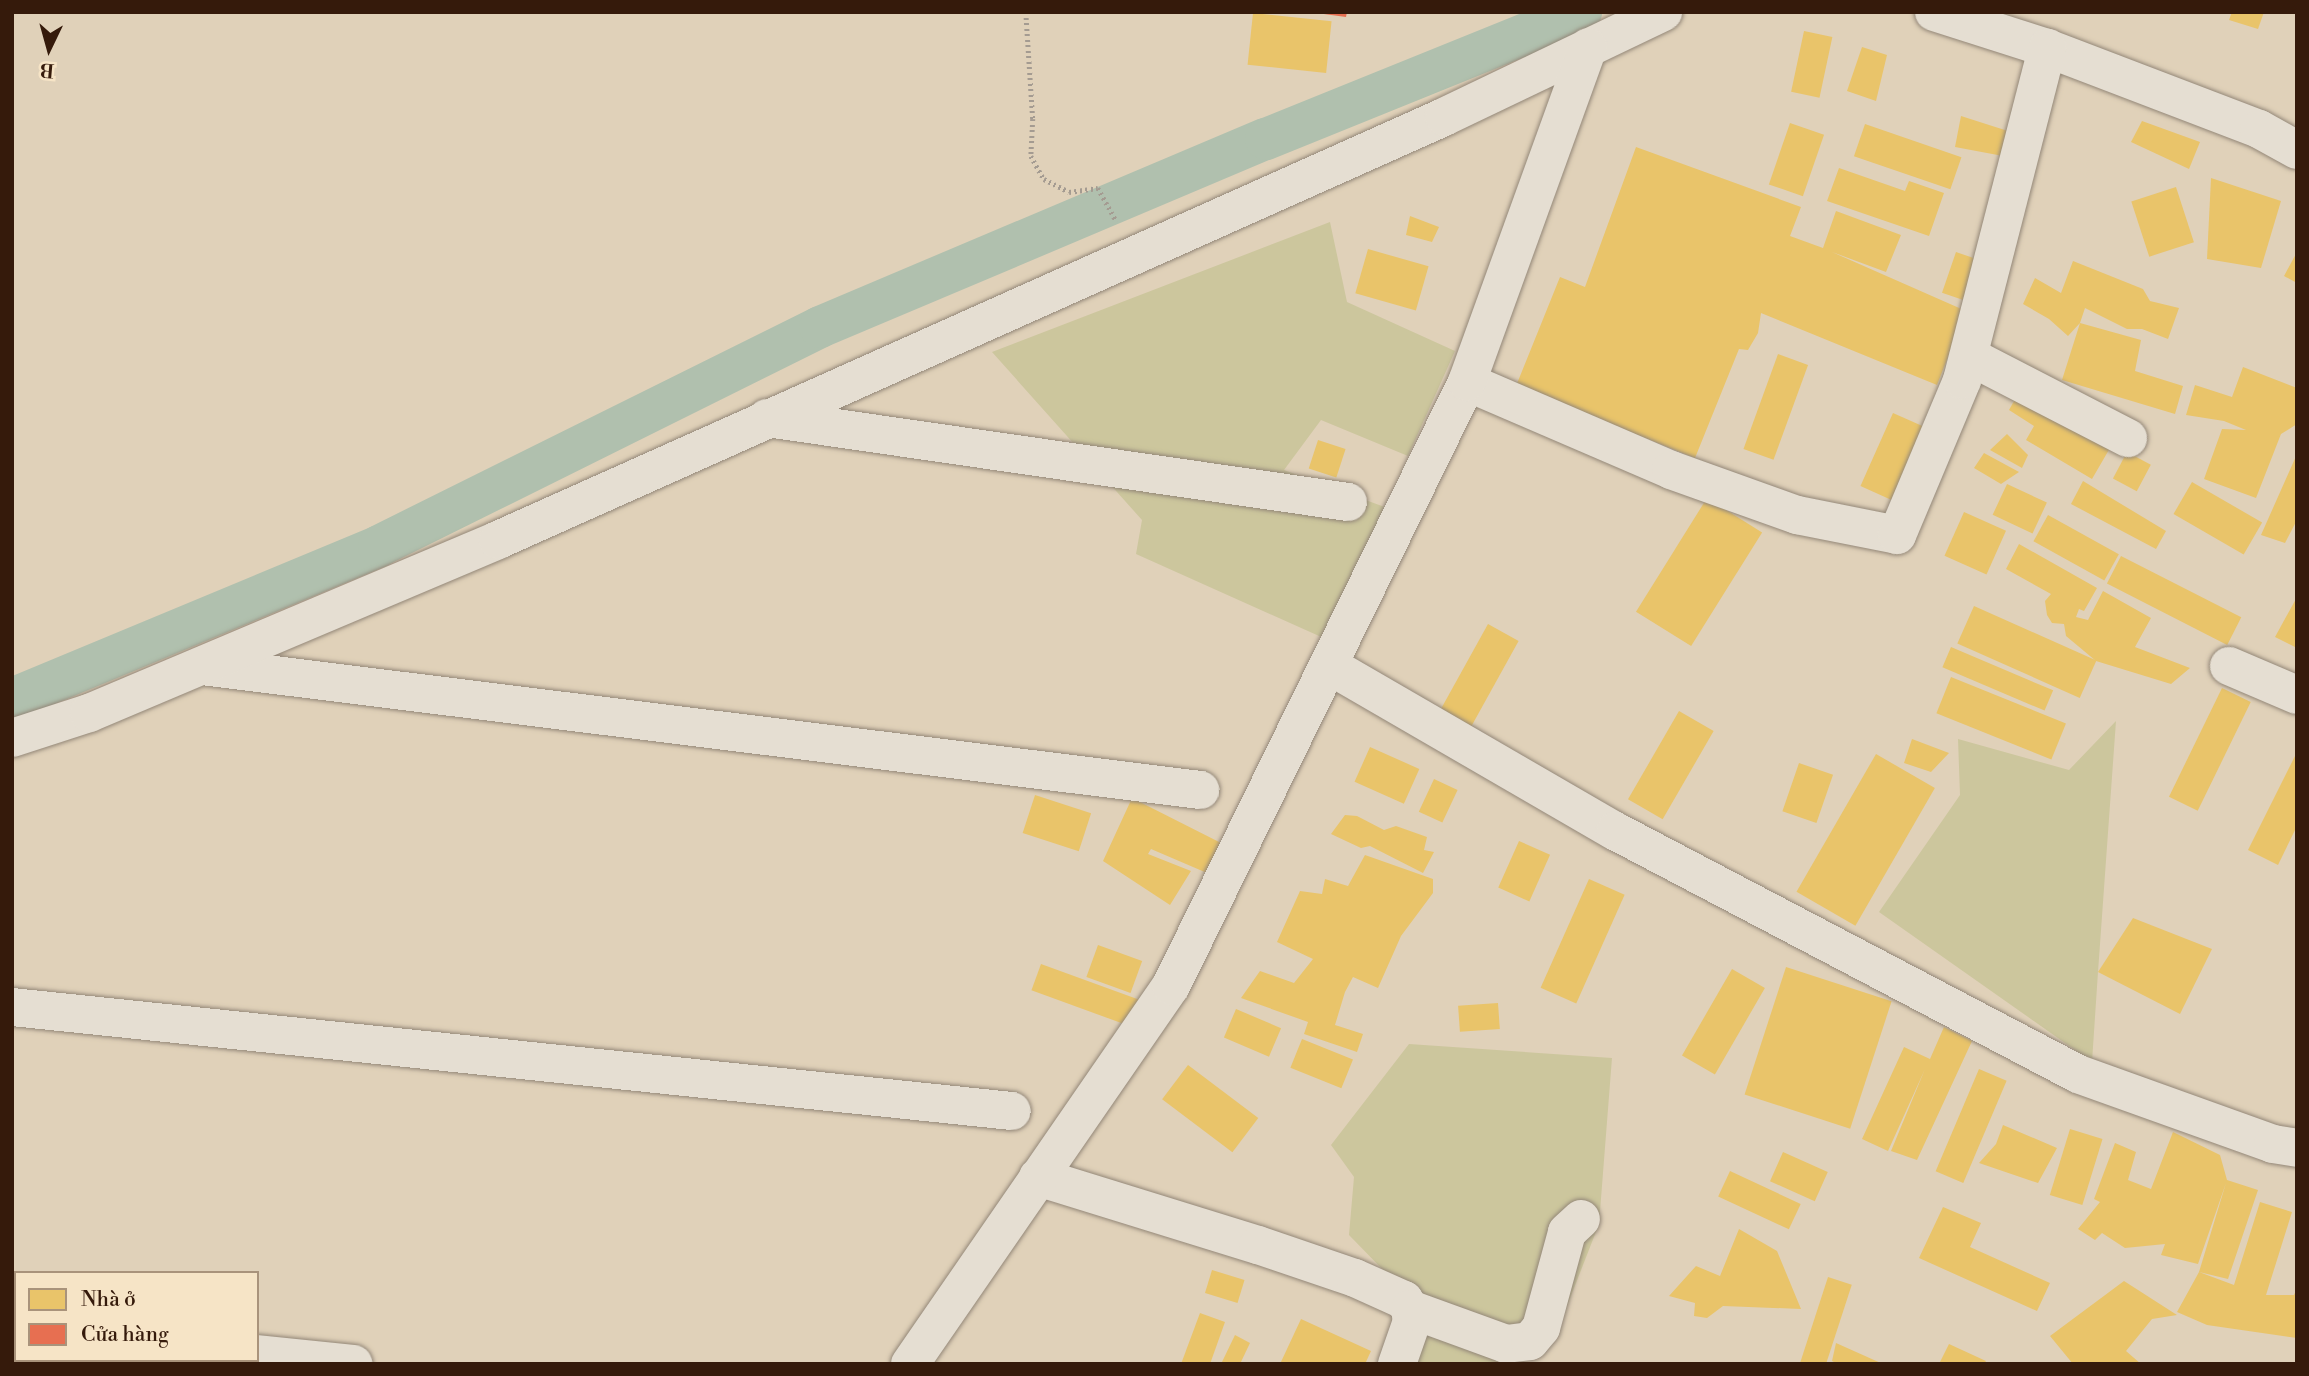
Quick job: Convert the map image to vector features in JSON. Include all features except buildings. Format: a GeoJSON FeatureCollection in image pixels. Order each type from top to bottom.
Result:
{"type":"FeatureCollection","features":[{"type":"Feature","properties":{"kind":"street"},"geometry":{"type":"LineString","coordinates":[[1934,12],[2047,48],[2259,129],[2297,150]]}},
{"type":"Feature","properties":{"kind":"street"},"geometry":{"type":"LineString","coordinates":[[12,738],[89,713],[498,540],[1419,129],[1645,17]]}},
{"type":"Feature","properties":{"kind":"street"},"geometry":{"type":"LineString","coordinates":[[910,1364],[1171,986],[1467,382],[1588,47]]}},
{"type":"Feature","properties":{"kind":"street"},"geometry":{"type":"LineString","coordinates":[[1467,382],[1671,470],[1797,515],[1897,535],[1962,380],[2047,48]]}},
{"type":"Feature","properties":{"kind":"street"},"geometry":{"type":"LineString","coordinates":[[1969,356],[2127,438]]}},
{"type":"Feature","properties":{"kind":"street"},"geometry":{"type":"LineString","coordinates":[[767,418],[1348,502]]}},
{"type":"Feature","properties":{"kind":"street"},"geometry":{"type":"LineString","coordinates":[[200,666],[1200,790]]}},
{"type":"Feature","properties":{"kind":"street"},"geometry":{"type":"LineString","coordinates":[[1330,666],[1615,831],[2078,1074],[2273,1144],[2297,1148]]}},
{"type":"Feature","properties":{"kind":"street"},"geometry":{"type":"LineString","coordinates":[[2229,666],[2297,695]]}},
{"type":"Feature","properties":{"kind":"street"},"geometry":{"type":"LineString","coordinates":[[12,1007],[1012,1111]]}},
{"type":"Feature","properties":{"kind":"street"},"geometry":{"type":"LineString","coordinates":[[1038,1177],[1355,1278],[1404,1300],[1410,1308],[1412,1321],[1397,1364]]}},
{"type":"Feature","properties":{"kind":"street"},"geometry":{"type":"LineString","coordinates":[[1410,1308],[1506,1344],[1530,1341],[1541,1328],[1567,1232],[1581,1219]]}},
{"type":"Feature","properties":{"kind":"street"},"geometry":{"type":"LineString","coordinates":[[259,1354],[353,1364]]}},
{"type":"Feature","properties":{"kind":"path"},"geometry":{"type":"LineString","coordinates":[[1026,12],[1033,119],[1031,156],[1044,179],[1069,192],[1098,188],[1121,229]]}},
{"type":"Feature","properties":{"kind":"shaded area"},"geometry":{"type":"Polygon","coordinates":[[[1330,222],[1347,302],[1455,351],[1408,456],[1321,420],[1284,470],[1390,509],[1328,640],[1136,554],[1142,520],[992,352],[1330,222]]]}},
{"type":"Feature","properties":{"kind":"shaded area"},"geometry":{"type":"Polygon","coordinates":[[[2116,721],[2092,1062],[1879,912],[1960,795],[1958,739],[2069,770],[2116,721]]]}},
{"type":"Feature","properties":{"kind":"shaded area"},"geometry":{"type":"Polygon","coordinates":[[[1409,1044],[1612,1058],[1599,1224],[1553,1342],[1509,1364],[1413,1364],[1425,1313],[1349,1235],[1354,1177],[1331,1145],[1409,1044]]]}},
{"type":"Feature","properties":{"kind":"waterway"},"geometry":{"type":"LineString","coordinates":[[12,699],[379,546],[820,327],[1266,139],[1581,12]]}}]}
